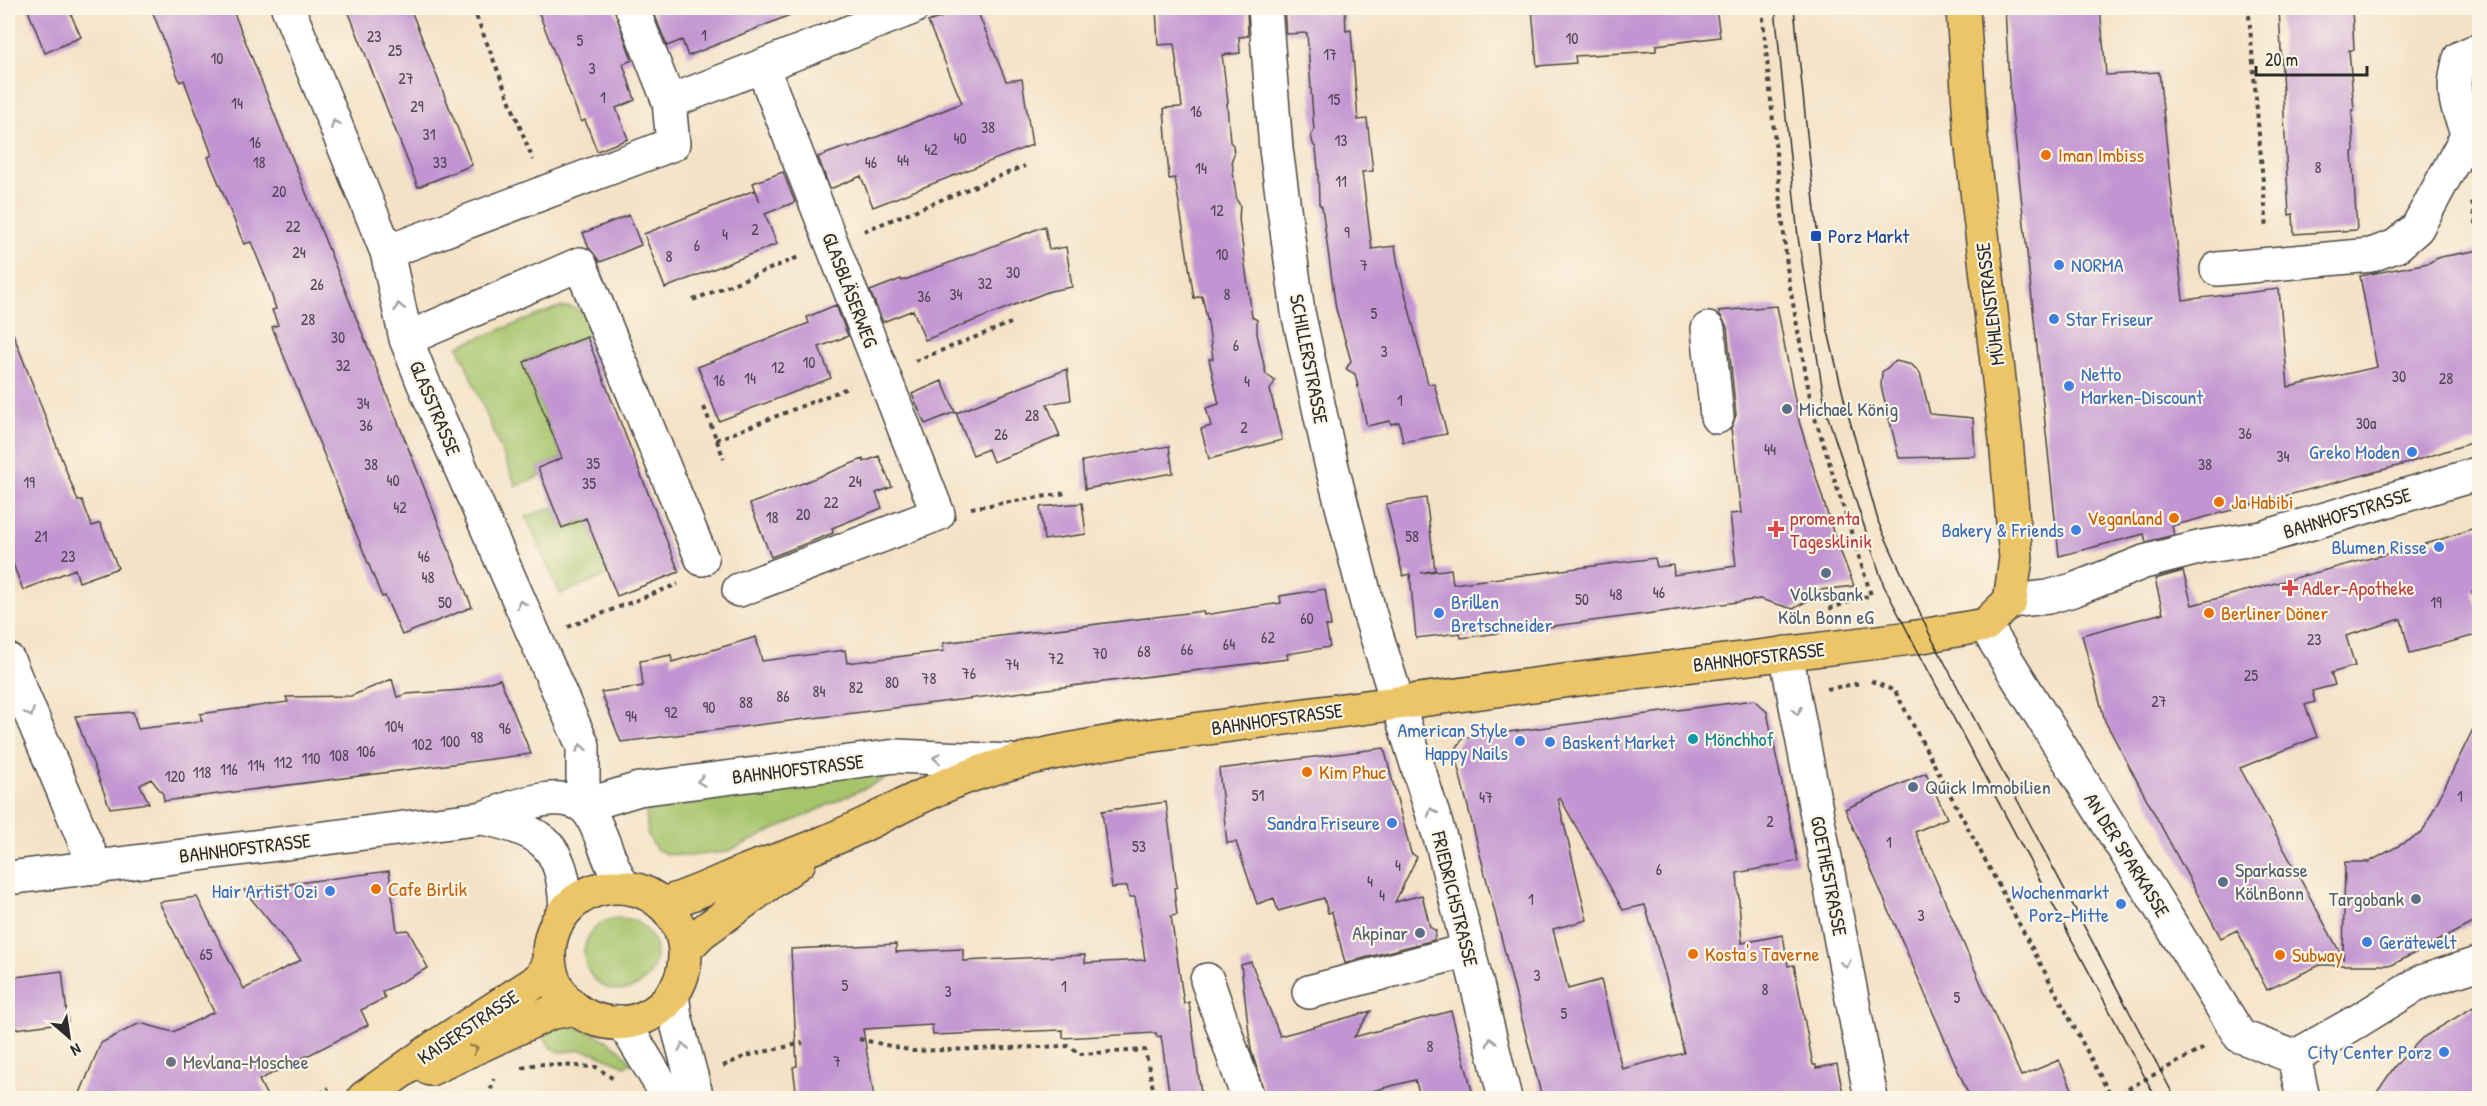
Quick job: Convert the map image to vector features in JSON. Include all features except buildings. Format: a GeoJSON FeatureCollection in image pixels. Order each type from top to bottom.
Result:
{"type":"FeatureCollection","features":[{"type":"Feature","properties":{"kind":"main road","name":"MÜHLENSTRASSE"},"geometry":{"type":"LineString","coordinates":[[1963,8],[1971,139],[2006,440],[2016,558],[2010,601]]}},
{"type":"Feature","properties":{"kind":"main road"},"geometry":{"type":"LineString","coordinates":[[1985,625],[2010,601]]}},
{"type":"Feature","properties":{"kind":"main road","name":"BAHNHOFSTRASSE"},"geometry":{"type":"LineString","coordinates":[[662,904],[682,899],[745,871],[824,843],[924,794],[971,775],[1016,761],[1140,737],[1398,702],[1911,638],[1985,625]]}},
{"type":"Feature","properties":{"kind":"main road","name":"BAHNHOFSTRASSE"},"geometry":{"type":"LineString","coordinates":[[684,949],[700,933],[757,894],[824,843]]}},
{"type":"Feature","properties":{"kind":"main road"},"geometry":{"type":"LineString","coordinates":[[624,887],[652,896],[662,904],[677,923],[684,949],[684,966],[666,1003],[648,1015],[620,1022],[602,1021],[574,1008],[557,986],[549,961],[551,936],[567,909],[577,900],[597,890],[624,887]]}},
{"type":"Feature","properties":{"kind":"main road","name":"KAISERSTRASSE"},"geometry":{"type":"LineString","coordinates":[[372,1093],[438,1045],[534,983],[542,976],[549,961]]}},
{"type":"Feature","properties":{"kind":"main road","name":"KAISERSTRASSE"},"geometry":{"type":"LineString","coordinates":[[372,1093],[447,1062],[550,1012],[574,1008]]}},
{"type":"Feature","properties":{"kind":"street","name":"GLASSTRASSE"},"geometry":{"type":"LineString","coordinates":[[288,8],[387,252],[406,339],[423,382],[583,746],[583,806]]}},
{"type":"Feature","properties":{"kind":"street"},"geometry":{"type":"LineString","coordinates":[[387,252],[673,144],[669,102],[632,8]]}},
{"type":"Feature","properties":{"kind":"street"},"geometry":{"type":"LineString","coordinates":[[669,102],[912,8]]}},
{"type":"Feature","properties":{"kind":"street","name":"SCHILLERSTRASSE"},"geometry":{"type":"LineString","coordinates":[[1265,8],[1276,149],[1298,312],[1331,463],[1370,615],[1398,702]]}},
{"type":"Feature","properties":{"kind":"street"},"geometry":{"type":"LineString","coordinates":[[2217,269],[2371,255],[2396,246],[2417,228],[2474,135],[2457,110],[2453,81],[2460,58],[2480,49]]}},
{"type":"Feature","properties":{"kind":"street","name":"GLASBLÄSERWEG"},"geometry":{"type":"LineString","coordinates":[[762,66],[938,514]]}},
{"type":"Feature","properties":{"kind":"street"},"geometry":{"type":"LineString","coordinates":[[406,339],[580,264],[702,559]]}},
{"type":"Feature","properties":{"kind":"street"},"geometry":{"type":"LineString","coordinates":[[1708,329],[1717,417]]}},
{"type":"Feature","properties":{"kind":"street","name":"BAHNHOFSTRASSE"},"geometry":{"type":"LineString","coordinates":[[2010,601],[2048,597],[2073,590],[2144,562],[2202,547],[2261,538],[2480,473]]}},
{"type":"Feature","properties":{"kind":"street"},"geometry":{"type":"LineString","coordinates":[[739,590],[938,514]]}},
{"type":"Feature","properties":{"kind":"street","name":"AN DER SPARKASSE"},"geometry":{"type":"LineString","coordinates":[[1985,625],[2240,1036],[2294,1057]]}},
{"type":"Feature","properties":{"kind":"street","name":"GOETHESTRASSE"},"geometry":{"type":"LineString","coordinates":[[1786,653],[1871,1098]]}},
{"type":"Feature","properties":{"kind":"street"},"geometry":{"type":"LineString","coordinates":[[8,660],[96,868]]}},
{"type":"Feature","properties":{"kind":"street","name":"FRIEDRICHSTRASSE"},"geometry":{"type":"LineString","coordinates":[[1398,702],[1443,847],[1505,1098]]}},
{"type":"Feature","properties":{"kind":"street","name":"BAHNHOFSTRASSE"},"geometry":{"type":"LineString","coordinates":[[8,878],[483,818],[515,806],[537,801],[562,800],[583,806],[639,789],[896,756],[1016,761]]}},
{"type":"Feature","properties":{"kind":"street"},"geometry":{"type":"LineString","coordinates":[[583,806],[595,824],[614,871],[624,887]]}},
{"type":"Feature","properties":{"kind":"street","name":"BAHNHOFSTRASSE"},"geometry":{"type":"LineString","coordinates":[[483,818],[517,825],[532,832],[542,841],[553,853],[562,872],[567,909]]}},
{"type":"Feature","properties":{"kind":"street"},"geometry":{"type":"LineString","coordinates":[[1309,992],[1469,950]]}},
{"type":"Feature","properties":{"kind":"street"},"geometry":{"type":"LineString","coordinates":[[2303,1098],[2294,1057],[2358,1022],[2421,982],[2480,963]]}},
{"type":"Feature","properties":{"kind":"street"},"geometry":{"type":"LineString","coordinates":[[1207,980],[1248,1098]]}},
{"type":"Feature","properties":{"kind":"street"},"geometry":{"type":"LineString","coordinates":[[672,994],[675,1016],[697,1098]]}},
{"type":"Feature","properties":{"kind":"street"},"geometry":{"type":"LineString","coordinates":[[620,1022],[631,1035],[669,1098]]}},
{"type":"Feature","properties":{"kind":"path"},"geometry":{"type":"LineString","coordinates":[[473,8],[546,191]]}},
{"type":"Feature","properties":{"kind":"path"},"geometry":{"type":"LineString","coordinates":[[1762,8],[1788,276],[1812,408],[1871,595],[1822,611]]}},
{"type":"Feature","properties":{"kind":"path"},"geometry":{"type":"LineString","coordinates":[[2249,15],[2270,264]]}},
{"type":"Feature","properties":{"kind":"path"},"geometry":{"type":"LineString","coordinates":[[704,407],[724,459]]}},
{"type":"Feature","properties":{"kind":"path"},"geometry":{"type":"LineString","coordinates":[[938,514],[1066,493]]}},
{"type":"Feature","properties":{"kind":"path"},"geometry":{"type":"LineString","coordinates":[[536,639],[680,583]]}},
{"type":"Feature","properties":{"kind":"path"},"geometry":{"type":"LineString","coordinates":[[1794,695],[1874,681],[1895,691],[2112,1098],[2236,1029]]}},
{"type":"Feature","properties":{"kind":"path"},"geometry":{"type":"LineString","coordinates":[[859,1039],[913,1051],[1070,1046],[1078,1054],[1145,1050],[1155,1098]]}},
{"type":"Feature","properties":{"kind":"path"},"geometry":{"type":"LineString","coordinates":[[720,1068],[746,1056],[803,1043]]}},
{"type":"Feature","properties":{"kind":"path"},"geometry":{"type":"LineString","coordinates":[[488,1098],[496,1073]]}},
{"type":"Feature","properties":{"kind":"green space"},"geometry":{"type":"Polygon","coordinates":[[[571,307],[586,313],[597,333],[524,361],[562,458],[538,468],[541,476],[516,486],[458,346],[556,308],[571,307]]]}},
{"type":"Feature","properties":{"kind":"green space"},"geometry":{"type":"Polygon","coordinates":[[[553,507],[562,528],[586,518],[608,575],[560,594],[526,517],[553,507]]]}},
{"type":"Feature","properties":{"kind":"green space"},"geometry":{"type":"Polygon","coordinates":[[[888,768],[889,777],[726,852],[689,856],[667,854],[656,849],[648,836],[645,801],[888,768]]]}},
{"type":"Feature","properties":{"kind":"green space"},"geometry":{"type":"Polygon","coordinates":[[[613,918],[627,918],[646,928],[656,947],[656,961],[646,980],[627,990],[613,990],[594,980],[584,961],[584,947],[594,928],[613,918]]]}},
{"type":"Feature","properties":{"kind":"green space"},"geometry":{"type":"Polygon","coordinates":[[[561,1026],[591,1032],[618,1048],[632,1063],[625,1066],[595,1053],[582,1050],[560,1052],[551,1048],[540,1030],[561,1026]]]}},
{"type":"Feature","properties":{"kind":"tram line"},"geometry":{"type":"LineString","coordinates":[[1775,8],[1798,237],[1826,411],[1884,586],[2156,1098]]}},
{"type":"Feature","properties":{"kind":"tram line"},"geometry":{"type":"LineString","coordinates":[[1794,8],[1827,327],[1846,407],[1879,524],[1930,635],[2175,1098]]}},
{"type":"Feature","properties":{"kind":"place","name":"Iman Imbiss"},"geometry":{"type":"Point","coordinates":[2046,155]}},
{"type":"Feature","properties":{"kind":"place","name":"Porz Markt"},"geometry":{"type":"Point","coordinates":[1816,236]}},
{"type":"Feature","properties":{"kind":"place","name":"NORMA"},"geometry":{"type":"Point","coordinates":[2059,265]}},
{"type":"Feature","properties":{"kind":"place","name":"Star Friseur"},"geometry":{"type":"Point","coordinates":[2054,319]}},
{"type":"Feature","properties":{"kind":"place","name":"Netto Marken-Discount"},"geometry":{"type":"Point","coordinates":[2069,386]}},
{"type":"Feature","properties":{"kind":"place","name":"Michael König"},"geometry":{"type":"Point","coordinates":[1787,409]}},
{"type":"Feature","properties":{"kind":"place","name":"Greko Moden"},"geometry":{"type":"Point","coordinates":[2412,452]}},
{"type":"Feature","properties":{"kind":"place","name":"Ja Habibi"},"geometry":{"type":"Point","coordinates":[2219,502]}},
{"type":"Feature","properties":{"kind":"place","name":"Veganland"},"geometry":{"type":"Point","coordinates":[2174,518]}},
{"type":"Feature","properties":{"kind":"place","name":"promenta Tagesklinik"},"geometry":{"type":"Point","coordinates":[1776,529]}},
{"type":"Feature","properties":{"kind":"place","name":"Bakery & Friends"},"geometry":{"type":"Point","coordinates":[2076,530]}},
{"type":"Feature","properties":{"kind":"place","name":"Blumen Risse"},"geometry":{"type":"Point","coordinates":[2439,547]}},
{"type":"Feature","properties":{"kind":"place","name":"Volksbank Köln Bonn eG"},"geometry":{"type":"Point","coordinates":[1826,573]}},
{"type":"Feature","properties":{"kind":"place","name":"Adler-Apotheke"},"geometry":{"type":"Point","coordinates":[2290,588]}},
{"type":"Feature","properties":{"kind":"place","name":"Brillen Bretschneider"},"geometry":{"type":"Point","coordinates":[1439,613]}},
{"type":"Feature","properties":{"kind":"place","name":"Berliner Döner"},"geometry":{"type":"Point","coordinates":[2209,613]}},
{"type":"Feature","properties":{"kind":"place","name":"Mönchhof"},"geometry":{"type":"Point","coordinates":[1693,739]}},
{"type":"Feature","properties":{"kind":"place","name":"American Style Happy Nails"},"geometry":{"type":"Point","coordinates":[1520,741]}},
{"type":"Feature","properties":{"kind":"place","name":"Baskent Market"},"geometry":{"type":"Point","coordinates":[1550,742]}},
{"type":"Feature","properties":{"kind":"place","name":"Kim Phuc"},"geometry":{"type":"Point","coordinates":[1307,772]}},
{"type":"Feature","properties":{"kind":"place","name":"Quick Immobilien"},"geometry":{"type":"Point","coordinates":[1913,787]}},
{"type":"Feature","properties":{"kind":"place","name":"Sandra Friseure"},"geometry":{"type":"Point","coordinates":[1392,823]}},
{"type":"Feature","properties":{"kind":"place","name":"Sparkasse KölnBonn"},"geometry":{"type":"Point","coordinates":[2223,882]}},
{"type":"Feature","properties":{"kind":"place","name":"Cafe Birlik"},"geometry":{"type":"Point","coordinates":[376,889]}},
{"type":"Feature","properties":{"kind":"place","name":"Hair Artist Ozi"},"geometry":{"type":"Point","coordinates":[330,891]}},
{"type":"Feature","properties":{"kind":"place","name":"Targobank"},"geometry":{"type":"Point","coordinates":[2416,899]}},
{"type":"Feature","properties":{"kind":"place","name":"Wochenmarkt Porz-Mitte"},"geometry":{"type":"Point","coordinates":[2121,904]}},
{"type":"Feature","properties":{"kind":"place","name":"Akpinar"},"geometry":{"type":"Point","coordinates":[1420,933]}},
{"type":"Feature","properties":{"kind":"place","name":"Gerätewelt"},"geometry":{"type":"Point","coordinates":[2367,942]}},
{"type":"Feature","properties":{"kind":"place","name":"Kosta's Taverne"},"geometry":{"type":"Point","coordinates":[1693,954]}},
{"type":"Feature","properties":{"kind":"place","name":"Subway"},"geometry":{"type":"Point","coordinates":[2280,955]}},
{"type":"Feature","properties":{"kind":"place","name":"City Center Porz"},"geometry":{"type":"Point","coordinates":[2444,1052]}},
{"type":"Feature","properties":{"kind":"place","name":"Mevlana-Moschee"},"geometry":{"type":"Point","coordinates":[171,1062]}}]}
